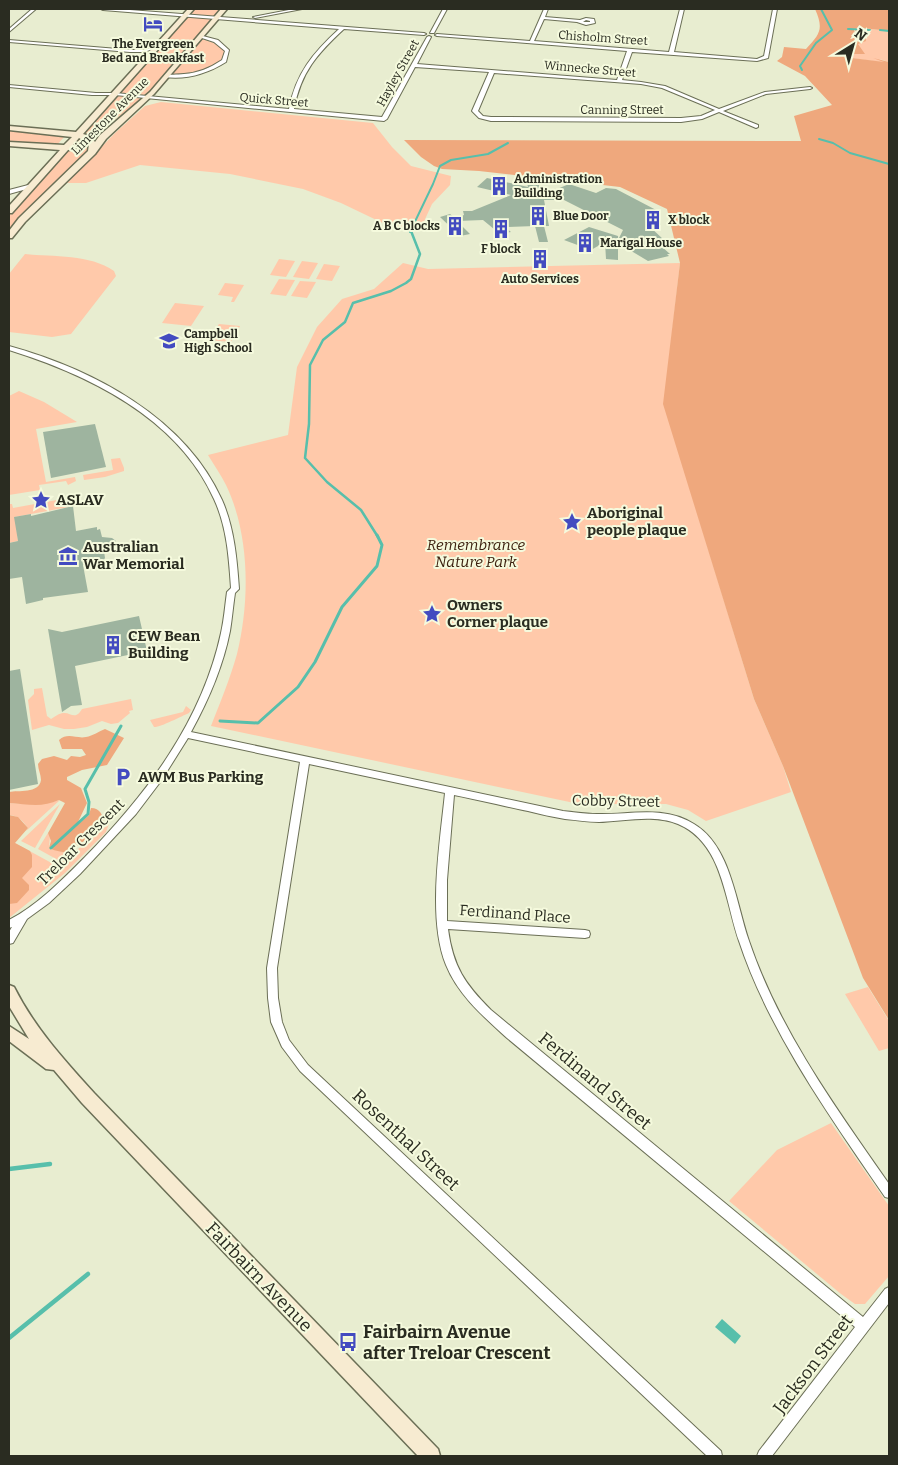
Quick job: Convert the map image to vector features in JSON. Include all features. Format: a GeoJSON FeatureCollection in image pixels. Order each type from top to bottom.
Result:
{"type":"FeatureCollection","features":[{"type":"Feature","properties":{"kind":"main road","name":"Limestone Avenue"},"geometry":{"type":"LineString","coordinates":[[9,211],[191,9]]}},
{"type":"Feature","properties":{"kind":"main road","name":"Limestone Avenue"},"geometry":{"type":"LineString","coordinates":[[9,236],[22,220],[92,152],[104,137],[146,98],[224,9]]}},
{"type":"Feature","properties":{"kind":"main road"},"geometry":{"type":"LineString","coordinates":[[44,131],[77,129],[89,124]]}},
{"type":"Feature","properties":{"kind":"main road"},"geometry":{"type":"LineString","coordinates":[[9,128],[79,135],[92,142],[94,146],[92,152]]}},
{"type":"Feature","properties":{"kind":"main road"},"geometry":{"type":"LineString","coordinates":[[9,144],[47,148],[68,147],[92,142],[104,137]]}},
{"type":"Feature","properties":{"kind":"main road"},"geometry":{"type":"LineString","coordinates":[[47,148],[55,152],[59,157]]}},
{"type":"Feature","properties":{"kind":"main road","name":"Fairbairn Avenue"},"geometry":{"type":"LineString","coordinates":[[9,991],[34,1034],[88,1098],[431,1456]]}},
{"type":"Feature","properties":{"kind":"main road","name":"Fairbairn Avenue"},"geometry":{"type":"LineString","coordinates":[[9,1033],[57,1069],[88,1098]]}},
{"type":"Feature","properties":{"kind":"street"},"geometry":{"type":"LineString","coordinates":[[9,31],[34,9]]}},
{"type":"Feature","properties":{"kind":"street","name":"Chisholm Street"},"geometry":{"type":"LineString","coordinates":[[103,9],[757,60],[766,57],[775,9]]}},
{"type":"Feature","properties":{"kind":"street"},"geometry":{"type":"LineString","coordinates":[[242,20],[300,9]]}},
{"type":"Feature","properties":{"kind":"street","name":"Hayley Street"},"geometry":{"type":"LineString","coordinates":[[384,119],[445,9]]}},
{"type":"Feature","properties":{"kind":"street"},"geometry":{"type":"LineString","coordinates":[[531,43],[546,9]]}},
{"type":"Feature","properties":{"kind":"street"},"geometry":{"type":"LineString","coordinates":[[671,54],[682,9]]}},
{"type":"Feature","properties":{"kind":"street"},"geometry":{"type":"LineString","coordinates":[[266,22],[281,13]]}},
{"type":"Feature","properties":{"kind":"street"},"geometry":{"type":"LineString","coordinates":[[281,13],[279,20],[288,23]]}},
{"type":"Feature","properties":{"kind":"street"},"geometry":{"type":"LineString","coordinates":[[542,18],[579,21]]}},
{"type":"Feature","properties":{"kind":"street"},"geometry":{"type":"LineString","coordinates":[[290,111],[298,79],[315,55],[343,28]]}},
{"type":"Feature","properties":{"kind":"street"},"geometry":{"type":"LineString","coordinates":[[166,76],[180,76],[207,71],[224,61],[227,51],[223,46],[201,36]]}},
{"type":"Feature","properties":{"kind":"street"},"geometry":{"type":"LineString","coordinates":[[9,41],[130,51],[144,51],[156,47]]}},
{"type":"Feature","properties":{"kind":"street"},"geometry":{"type":"LineString","coordinates":[[619,81],[630,50]]}},
{"type":"Feature","properties":{"kind":"street"},"geometry":{"type":"LineString","coordinates":[[130,51],[142,54],[147,58]]}},
{"type":"Feature","properties":{"kind":"street","name":"Winnecke Street"},"geometry":{"type":"LineString","coordinates":[[414,65],[619,81],[663,87],[756,126]]}},
{"type":"Feature","properties":{"kind":"street","name":"Canning Street"},"geometry":{"type":"LineString","coordinates":[[492,71],[475,112],[481,117],[486,118],[681,120],[702,117],[765,93],[810,88]]}},
{"type":"Feature","properties":{"kind":"street","name":"Quick Street"},"geometry":{"type":"LineString","coordinates":[[9,86],[384,119]]}},
{"type":"Feature","properties":{"kind":"street"},"geometry":{"type":"LineString","coordinates":[[9,193],[32,186]]}},
{"type":"Feature","properties":{"kind":"street"},"geometry":{"type":"LineString","coordinates":[[9,193],[18,201]]}},
{"type":"Feature","properties":{"kind":"street","name":"Treloar Crescent"},"geometry":{"type":"LineString","coordinates":[[9,348],[56,363],[103,386],[155,421],[200,466],[224,514],[233,558],[235,589],[231,592],[229,618],[220,658],[207,692],[186,734],[162,773],[119,828],[62,885],[22,918],[9,924]]}},
{"type":"Feature","properties":{"kind":"street","name":"Cobby Street"},"geometry":{"type":"LineString","coordinates":[[186,734],[563,815],[596,818],[655,815],[674,819],[692,827],[708,840],[717,856],[745,942],[767,998],[806,1069],[889,1192]]}},
{"type":"Feature","properties":{"kind":"street","name":"Rosenthal Street"},"geometry":{"type":"LineString","coordinates":[[306,760],[272,968],[272,1003],[277,1027],[287,1048],[304,1068],[716,1456]]}},
{"type":"Feature","properties":{"kind":"street","name":"Ferdinand Street"},"geometry":{"type":"LineString","coordinates":[[450,791],[444,860],[443,924],[451,965],[466,990],[494,1019],[864,1326]]}},
{"type":"Feature","properties":{"kind":"street","name":"Treloar Crescent"},"geometry":{"type":"LineString","coordinates":[[9,940],[22,918]]}},
{"type":"Feature","properties":{"kind":"street","name":"Ferdinand Place"},"geometry":{"type":"LineString","coordinates":[[443,924],[585,934]]}},
{"type":"Feature","properties":{"kind":"street","name":"Jackson Street"},"geometry":{"type":"LineString","coordinates":[[764,1456],[889,1293]]}},
{"type":"Feature","properties":{"kind":"green space"},"geometry":{"type":"Polygon","coordinates":[[[195,9],[221,9],[151,90],[98,135],[86,154],[9,237],[9,216],[195,9]]]}},
{"type":"Feature","properties":{"kind":"green space"},"geometry":{"type":"Polygon","coordinates":[[[863,28],[889,31],[889,62],[879,59],[887,63],[851,58],[863,28]]]}},
{"type":"Feature","properties":{"kind":"green space"},"geometry":{"type":"Polygon","coordinates":[[[202,39],[214,43],[225,51],[223,61],[204,71],[170,75],[202,39]]]}},
{"type":"Feature","properties":{"kind":"green space"},"geometry":{"type":"Polygon","coordinates":[[[161,102],[373,123],[392,147],[411,166],[451,176],[450,185],[432,204],[421,228],[389,226],[341,203],[303,189],[230,174],[140,165],[86,183],[67,183],[115,133],[145,106],[161,102]]]}},
{"type":"Feature","properties":{"kind":"green space"},"geometry":{"type":"Polygon","coordinates":[[[9,130],[66,135],[54,148],[9,144],[9,130]]]}},
{"type":"Feature","properties":{"kind":"green space"},"geometry":{"type":"Polygon","coordinates":[[[25,254],[83,259],[114,271],[116,276],[71,334],[52,337],[9,332],[9,274],[25,254]]]}},
{"type":"Feature","properties":{"kind":"green space"},"geometry":{"type":"Polygon","coordinates":[[[279,259],[295,261],[286,277],[270,275],[279,259]]]}},
{"type":"Feature","properties":{"kind":"green space"},"geometry":{"type":"Polygon","coordinates":[[[302,261],[318,263],[309,279],[293,277],[302,261]]]}},
{"type":"Feature","properties":{"kind":"green space","name":"Remembrance Nature Park"},"geometry":{"type":"Polygon","coordinates":[[[403,263],[428,269],[680,263],[664,404],[754,699],[783,766],[791,792],[706,821],[688,810],[666,804],[579,804],[211,726],[237,654],[246,590],[240,525],[234,504],[224,481],[208,455],[288,435],[297,367],[317,327],[342,299],[374,289],[403,263]]]}},
{"type":"Feature","properties":{"kind":"green space"},"geometry":{"type":"Polygon","coordinates":[[[324,264],[340,266],[332,281],[316,279],[324,264]]]}},
{"type":"Feature","properties":{"kind":"green space"},"geometry":{"type":"Polygon","coordinates":[[[279,279],[295,280],[286,296],[270,294],[279,279]]]}},
{"type":"Feature","properties":{"kind":"green space"},"geometry":{"type":"Polygon","coordinates":[[[300,281],[316,282],[307,298],[291,296],[300,281]]]}},
{"type":"Feature","properties":{"kind":"green space"},"geometry":{"type":"Polygon","coordinates":[[[225,283],[244,285],[234,302],[231,302],[233,297],[218,295],[225,283]]]}},
{"type":"Feature","properties":{"kind":"green space"},"geometry":{"type":"Polygon","coordinates":[[[175,303],[204,306],[191,326],[162,323],[175,303]]]}},
{"type":"Feature","properties":{"kind":"green space"},"geometry":{"type":"Polygon","coordinates":[[[219,324],[240,326],[231,342],[209,340],[219,324]]]}},
{"type":"Feature","properties":{"kind":"green space"},"geometry":{"type":"Polygon","coordinates":[[[19,391],[44,402],[77,422],[36,429],[46,482],[75,477],[76,481],[68,485],[66,481],[39,485],[40,490],[9,495],[9,396],[19,391]]]}},
{"type":"Feature","properties":{"kind":"green space"},"geometry":{"type":"Polygon","coordinates":[[[120,458],[124,471],[105,477],[84,480],[83,475],[113,470],[111,459],[120,458]]]}},
{"type":"Feature","properties":{"kind":"green space"},"geometry":{"type":"Polygon","coordinates":[[[73,497],[74,506],[15,517],[18,541],[9,543],[9,504],[12,504],[13,508],[73,497]]]}},
{"type":"Feature","properties":{"kind":"green space"},"geometry":{"type":"Polygon","coordinates":[[[42,688],[47,716],[51,719],[62,713],[77,715],[82,709],[131,699],[133,710],[129,711],[130,713],[118,723],[111,724],[102,721],[87,727],[74,729],[64,729],[49,725],[32,730],[28,700],[34,694],[34,689],[42,688]]]}},
{"type":"Feature","properties":{"kind":"green space"},"geometry":{"type":"Polygon","coordinates":[[[186,706],[191,710],[189,713],[165,724],[154,727],[150,720],[183,712],[186,706]]]}},
{"type":"Feature","properties":{"kind":"green space"},"geometry":{"type":"Polygon","coordinates":[[[60,800],[26,831],[28,828],[18,817],[9,815],[9,803],[40,804],[60,800]]]}},
{"type":"Feature","properties":{"kind":"green space"},"geometry":{"type":"Polygon","coordinates":[[[60,804],[35,848],[21,841],[60,804]]]}},
{"type":"Feature","properties":{"kind":"green space"},"geometry":{"type":"Polygon","coordinates":[[[109,824],[106,832],[65,873],[9,918],[9,842],[15,843],[57,866],[109,824]]]}},
{"type":"Feature","properties":{"kind":"green space"},"geometry":{"type":"Polygon","coordinates":[[[48,833],[50,835],[49,848],[63,852],[73,849],[58,860],[38,849],[48,833]]]}},
{"type":"Feature","properties":{"kind":"green space"},"geometry":{"type":"Polygon","coordinates":[[[868,987],[889,1021],[889,1048],[879,1051],[845,994],[868,987]]]}},
{"type":"Feature","properties":{"kind":"green space"},"geometry":{"type":"Polygon","coordinates":[[[831,1123],[889,1206],[889,1276],[865,1304],[855,1304],[841,1294],[729,1201],[777,1150],[831,1123]]]}},
{"type":"Feature","properties":{"kind":"shaded area"},"geometry":{"type":"Polygon","coordinates":[[[815,9],[889,9],[889,31],[863,28],[866,41],[858,44],[865,54],[854,54],[852,58],[884,62],[873,58],[889,62],[889,1020],[863,978],[783,766],[754,699],[663,404],[680,263],[667,209],[620,187],[479,171],[442,169],[421,157],[404,140],[801,141],[794,116],[832,105],[805,76],[777,61],[782,57],[784,47],[806,49],[815,39],[820,26],[815,9]]]}},
{"type":"Feature","properties":{"kind":"shaded area"},"geometry":{"type":"Polygon","coordinates":[[[105,729],[124,738],[107,765],[82,770],[67,777],[67,780],[81,788],[87,803],[78,822],[81,822],[89,815],[91,808],[97,809],[100,812],[104,823],[86,840],[69,851],[61,852],[49,848],[51,841],[48,833],[65,803],[59,800],[40,805],[9,803],[9,792],[36,788],[41,780],[38,764],[42,759],[54,756],[67,760],[71,756],[80,757],[86,755],[82,749],[62,749],[59,740],[62,738],[66,736],[91,736],[105,729]]]}},
{"type":"Feature","properties":{"kind":"shaded area"},"geometry":{"type":"Polygon","coordinates":[[[9,815],[18,817],[28,828],[15,843],[30,851],[32,867],[22,878],[29,885],[29,890],[17,903],[9,904],[9,815]]]}},
{"type":"Feature","properties":{"kind":"water"},"geometry":{"type":"Polygon","coordinates":[[[722,1319],[741,1336],[735,1344],[715,1327],[722,1319]]]}},
{"type":"Feature","properties":{"kind":"building"},"geometry":{"type":"Polygon","coordinates":[[[487,178],[528,187],[527,183],[538,183],[543,195],[569,184],[596,193],[606,188],[616,189],[658,211],[661,225],[648,225],[665,241],[662,241],[667,245],[661,246],[670,254],[667,254],[669,256],[648,261],[618,243],[618,260],[606,259],[605,242],[591,250],[564,240],[589,227],[618,236],[618,240],[623,230],[564,200],[544,200],[549,226],[544,226],[548,242],[539,242],[535,226],[505,227],[511,232],[500,234],[483,220],[457,221],[470,234],[460,236],[440,217],[450,214],[455,218],[464,215],[463,211],[472,211],[511,195],[477,187],[487,178]]]}},
{"type":"Feature","properties":{"kind":"building"},"geometry":{"type":"Polygon","coordinates":[[[95,424],[106,467],[51,478],[43,432],[95,424]]]}},
{"type":"Feature","properties":{"kind":"building","name":"Australian War Memorial"},"geometry":{"type":"Polygon","coordinates":[[[73,506],[76,531],[97,527],[97,530],[100,529],[102,537],[112,538],[116,541],[104,551],[105,558],[103,561],[83,565],[88,592],[43,598],[43,600],[26,604],[22,577],[9,579],[9,543],[18,541],[14,517],[31,514],[31,516],[73,506]]]}},
{"type":"Feature","properties":{"kind":"building"},"geometry":{"type":"Polygon","coordinates":[[[139,616],[147,651],[75,666],[82,705],[71,706],[62,712],[48,629],[62,632],[139,616]]]}},
{"type":"Feature","properties":{"kind":"building"},"geometry":{"type":"Polygon","coordinates":[[[20,669],[38,784],[9,790],[9,671],[20,669]]]}},
{"type":"Feature","properties":{"kind":"waterway"},"geometry":{"type":"LineString","coordinates":[[802,70],[800,66],[816,43],[832,30],[821,9]]}},
{"type":"Feature","properties":{"kind":"waterway"},"geometry":{"type":"LineString","coordinates":[[848,29],[870,30]]}},
{"type":"Feature","properties":{"kind":"waterway"},"geometry":{"type":"LineString","coordinates":[[880,30],[889,31]]}},
{"type":"Feature","properties":{"kind":"waterway"},"geometry":{"type":"LineString","coordinates":[[819,139],[833,143],[850,153],[889,164]]}},
{"type":"Feature","properties":{"kind":"waterway"},"geometry":{"type":"LineString","coordinates":[[410,232],[440,166],[451,160],[488,154],[508,143]]}},
{"type":"Feature","properties":{"kind":"waterway"},"geometry":{"type":"LineString","coordinates":[[378,537],[361,510],[327,482],[305,458],[309,424],[310,365],[323,340],[345,322],[353,303],[391,291],[411,279],[420,254],[411,231]]}},
{"type":"Feature","properties":{"kind":"waterway"},"geometry":{"type":"LineString","coordinates":[[220,721],[258,723],[298,687],[315,662],[342,607],[377,566],[382,545],[378,537]]}},
{"type":"Feature","properties":{"kind":"waterway"},"geometry":{"type":"LineString","coordinates":[[51,848],[88,814],[89,802],[85,789],[121,726]]}},
{"type":"Feature","properties":{"kind":"waterway"},"geometry":{"type":"LineString","coordinates":[[9,1169],[50,1164]]}},
{"type":"Feature","properties":{"kind":"waterway"},"geometry":{"type":"LineString","coordinates":[[9,1338],[88,1274]]}},
{"type":"Feature","properties":{"kind":"place","name":"The Evergreen Bed and Breakfast"},"geometry":{"type":"Point","coordinates":[153,24]}},
{"type":"Feature","properties":{"kind":"place","name":"Administration Building"},"geometry":{"type":"Point","coordinates":[499,186]}},
{"type":"Feature","properties":{"kind":"place","name":"Blue Door"},"geometry":{"type":"Point","coordinates":[538,216]}},
{"type":"Feature","properties":{"kind":"place","name":"X block"},"geometry":{"type":"Point","coordinates":[653,220]}},
{"type":"Feature","properties":{"kind":"place","name":"A B C blocks"},"geometry":{"type":"Point","coordinates":[455,226]}},
{"type":"Feature","properties":{"kind":"place","name":"F block"},"geometry":{"type":"Point","coordinates":[501,229]}},
{"type":"Feature","properties":{"kind":"place","name":"Marigal House"},"geometry":{"type":"Point","coordinates":[585,243]}},
{"type":"Feature","properties":{"kind":"place","name":"Auto Services"},"geometry":{"type":"Point","coordinates":[540,259]}},
{"type":"Feature","properties":{"kind":"place","name":"Campbell High School"},"geometry":{"type":"Point","coordinates":[169,341]}},
{"type":"Feature","properties":{"kind":"place","name":"ASLAV"},"geometry":{"type":"Point","coordinates":[41,500]}},
{"type":"Feature","properties":{"kind":"place","name":"Aboriginal people plaque"},"geometry":{"type":"Point","coordinates":[572,522]}},
{"type":"Feature","properties":{"kind":"place","name":"Australian War Memorial"},"geometry":{"type":"Point","coordinates":[68,556]}},
{"type":"Feature","properties":{"kind":"place","name":"Owners Corner plaque"},"geometry":{"type":"Point","coordinates":[432,614]}},
{"type":"Feature","properties":{"kind":"place","name":"CEW Bean Building"},"geometry":{"type":"Point","coordinates":[113,645]}},
{"type":"Feature","properties":{"kind":"place","name":"AWM Bus Parking"},"geometry":{"type":"Point","coordinates":[123,777]}},
{"type":"Feature","properties":{"kind":"place","name":"Fairbairn Avenue after Treloar Crescent"},"geometry":{"type":"Point","coordinates":[348,1342]}}]}
